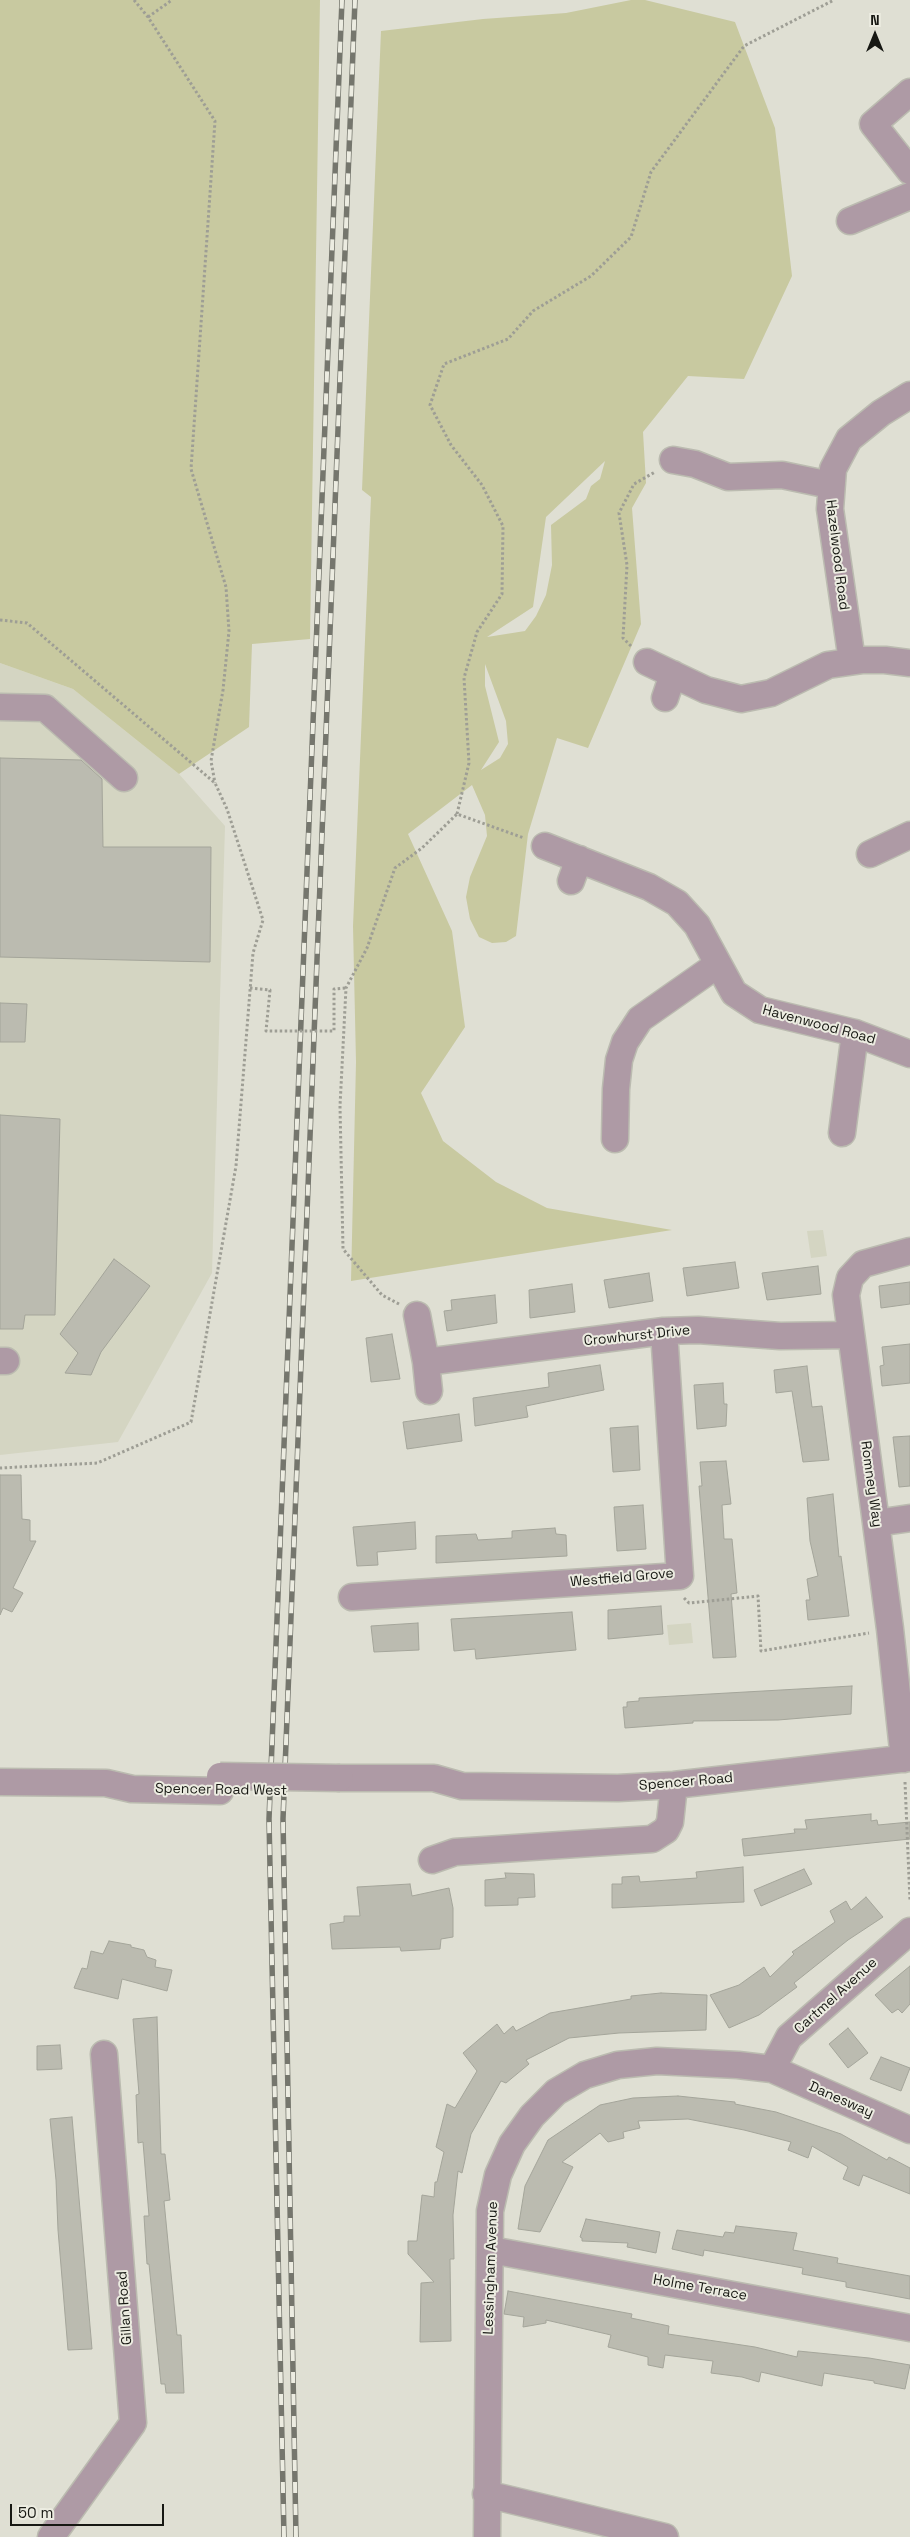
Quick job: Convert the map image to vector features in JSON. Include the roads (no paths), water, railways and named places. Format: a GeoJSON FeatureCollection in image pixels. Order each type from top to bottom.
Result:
{"type":"FeatureCollection","features":[{"type":"Feature","properties":{"kind":"street"},"geometry":{"type":"LineString","coordinates":[[910,92],[873,124],[910,170]]}},
{"type":"Feature","properties":{"kind":"street"},"geometry":{"type":"LineString","coordinates":[[850,221],[910,196]]}},
{"type":"Feature","properties":{"kind":"street","name":"Hazelwood Road"},"geometry":{"type":"LineString","coordinates":[[852,661],[831,517],[830,485],[833,469],[849,439],[881,413],[910,395]]}},
{"type":"Feature","properties":{"kind":"street"},"geometry":{"type":"LineString","coordinates":[[670,461],[695,464],[728,476],[782,474],[830,485]]}},
{"type":"Feature","properties":{"kind":"street"},"geometry":{"type":"LineString","coordinates":[[647,662],[669,686],[706,690],[726,697],[741,698],[771,693],[828,665],[852,661],[884,660],[910,663]]}},
{"type":"Feature","properties":{"kind":"street"},"geometry":{"type":"LineString","coordinates":[[0,707],[45,708],[124,778]]}},
{"type":"Feature","properties":{"kind":"street"},"geometry":{"type":"LineString","coordinates":[[870,854],[910,835]]}},
{"type":"Feature","properties":{"kind":"street","name":"Havenwood Road"},"geometry":{"type":"LineString","coordinates":[[546,846],[575,870],[649,887],[677,903],[696,925],[734,993],[760,1010],[855,1033],[910,1054]]}},
{"type":"Feature","properties":{"kind":"street"},"geometry":{"type":"LineString","coordinates":[[615,1139],[606,1112],[625,1042],[640,1019],[717,965]]}},
{"type":"Feature","properties":{"kind":"street"},"geometry":{"type":"LineString","coordinates":[[842,1133],[855,1033]]}},
{"type":"Feature","properties":{"kind":"street","name":"Romney Way"},"geometry":{"type":"LineString","coordinates":[[907,1759],[846,1295],[850,1278],[863,1264],[910,1251]]}},
{"type":"Feature","properties":{"kind":"street"},"geometry":{"type":"LineString","coordinates":[[417,1315],[426,1362],[428,1391]]}},
{"type":"Feature","properties":{"kind":"street","name":"Crowhurst Drive"},"geometry":{"type":"LineString","coordinates":[[426,1362],[664,1331],[698,1330],[780,1336],[850,1335]]}},
{"type":"Feature","properties":{"kind":"street","name":"Westfield Grove"},"geometry":{"type":"LineString","coordinates":[[352,1597],[680,1576],[664,1331]]}},
{"type":"Feature","properties":{"kind":"street"},"geometry":{"type":"LineString","coordinates":[[876,1523],[910,1518]]}},
{"type":"Feature","properties":{"kind":"street","name":"Spencer Road"},"geometry":{"type":"LineString","coordinates":[[339,1785],[434,1792],[462,1786],[618,1788],[674,1785],[907,1759]]}},
{"type":"Feature","properties":{"kind":"street","name":"Spencer Road West"},"geometry":{"type":"LineString","coordinates":[[0,1782],[106,1782],[132,1789],[220,1783],[339,1785]]}},
{"type":"Feature","properties":{"kind":"street"},"geometry":{"type":"LineString","coordinates":[[432,1860],[455,1852],[652,1839],[666,1830],[670,1822],[674,1785]]}},
{"type":"Feature","properties":{"kind":"street","name":"Cartmel Avenue"},"geometry":{"type":"LineString","coordinates":[[772,2069],[790,2037],[910,1930]]}},
{"type":"Feature","properties":{"kind":"street","name":"Gillan Road"},"geometry":{"type":"LineString","coordinates":[[51,2537],[133,2423],[104,2054]]}},
{"type":"Feature","properties":{"kind":"street","name":"Lessingham Avenue"},"geometry":{"type":"LineString","coordinates":[[487,2537],[490,2211],[498,2175],[512,2144],[532,2116],[556,2092],[585,2076],[618,2064],[674,2062],[738,2064],[772,2069]]}},
{"type":"Feature","properties":{"kind":"street","name":"Danesway"},"geometry":{"type":"LineString","coordinates":[[772,2069],[910,2130]]}},
{"type":"Feature","properties":{"kind":"street","name":"Holme Terrace"},"geometry":{"type":"LineString","coordinates":[[491,2250],[910,2328]]}},
{"type":"Feature","properties":{"kind":"street"},"geometry":{"type":"LineString","coordinates":[[486,2494],[665,2537]]}},
{"type":"Feature","properties":{"kind":"railway"},"geometry":{"type":"LineString","coordinates":[[284,2537],[269,1819],[342,0]]}},
{"type":"Feature","properties":{"kind":"railway"},"geometry":{"type":"LineString","coordinates":[[296,2537],[283,1819],[355,0]]}}]}
